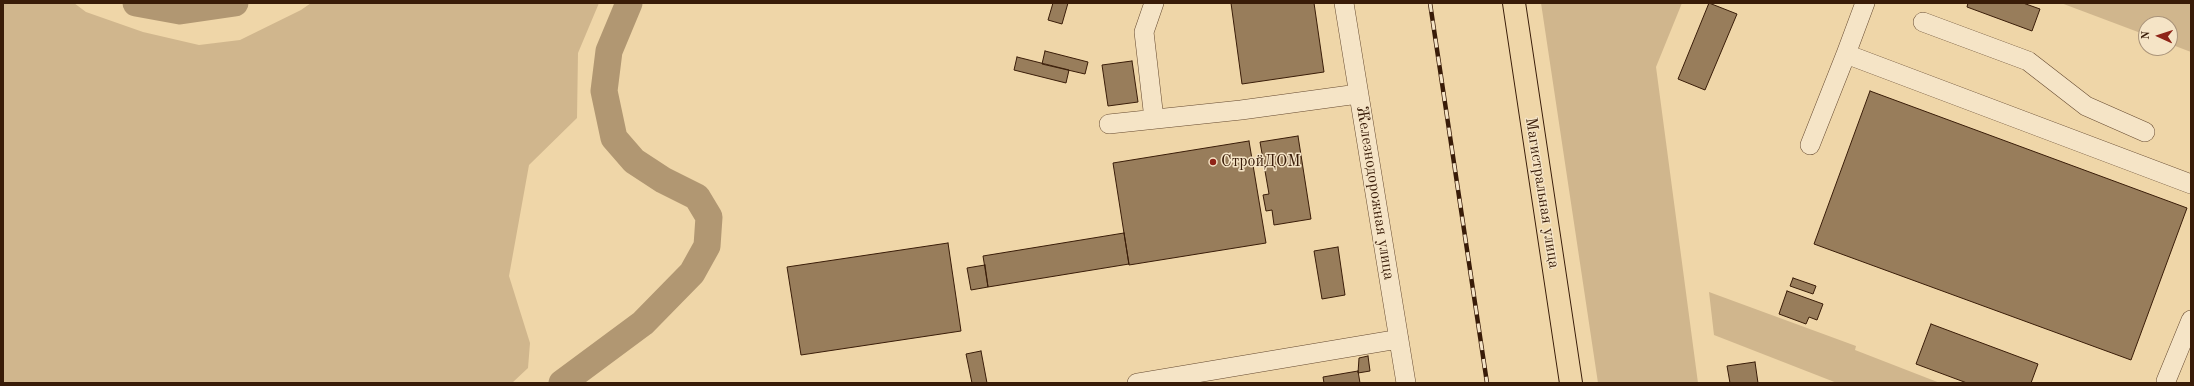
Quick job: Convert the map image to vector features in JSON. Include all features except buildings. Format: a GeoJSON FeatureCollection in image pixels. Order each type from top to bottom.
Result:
{"type":"FeatureCollection","features":[{"type":"Feature","properties":{"kind":"main road","name":"Магистральная улица"},"geometry":{"type":"LineString","coordinates":[[1514,3],[1571,383]]}},
{"type":"Feature","properties":{"kind":"street"},"geometry":{"type":"LineString","coordinates":[[1154,3],[1144,32],[1154,119]]}},
{"type":"Feature","properties":{"kind":"street","name":"Железнодорожная улица"},"geometry":{"type":"LineString","coordinates":[[1344,3],[1406,383]]}},
{"type":"Feature","properties":{"kind":"street"},"geometry":{"type":"LineString","coordinates":[[1810,145],[1866,3]]}},
{"type":"Feature","properties":{"kind":"street"},"geometry":{"type":"LineString","coordinates":[[1923,22],[2028,61],[2086,106],[2145,132]]}},
{"type":"Feature","properties":{"kind":"street"},"geometry":{"type":"LineString","coordinates":[[1846,54],[2191,184]]}},
{"type":"Feature","properties":{"kind":"street"},"geometry":{"type":"LineString","coordinates":[[1109,124],[1241,110],[1358,94]]}},
{"type":"Feature","properties":{"kind":"street"},"geometry":{"type":"LineString","coordinates":[[2166,381],[2191,320]]}},
{"type":"Feature","properties":{"kind":"street"},"geometry":{"type":"LineString","coordinates":[[1137,383],[1214,377],[1399,339]]}},
{"type":"Feature","properties":{"kind":"shaded area"},"geometry":{"type":"Polygon","coordinates":[[[3,3],[74,3],[86,12],[143,32],[199,45],[240,40],[301,10],[311,3],[599,3],[578,53],[577,118],[529,165],[509,276],[530,343],[528,368],[512,383],[3,383],[3,3]]]}},
{"type":"Feature","properties":{"kind":"shaded area"},"geometry":{"type":"Polygon","coordinates":[[[1541,3],[1682,3],[1656,67],[1698,383],[1598,383],[1541,3]]]}},
{"type":"Feature","properties":{"kind":"shaded area"},"geometry":{"type":"Polygon","coordinates":[[[2061,3],[2191,3],[2191,52],[2178,47],[2178,16],[2138,16],[2138,32],[2061,3]]]}},
{"type":"Feature","properties":{"kind":"shaded area"},"geometry":{"type":"Polygon","coordinates":[[[1709,292],[1856,346],[1855,350],[1940,383],[1837,383],[1714,335],[1709,292]]]}},
{"type":"Feature","properties":{"kind":"waterway"},"geometry":{"type":"LineString","coordinates":[[136,3],[180,11],[235,3]]}},
{"type":"Feature","properties":{"kind":"waterway"},"geometry":{"type":"LineString","coordinates":[[562,383],[643,323],[692,273],[707,246],[709,217],[697,197],[663,180],[634,161],[614,138],[604,91],[609,51],[629,3]]}},
{"type":"Feature","properties":{"kind":"railway"},"geometry":{"type":"LineString","coordinates":[[1430,3],[1487,383]]}},
{"type":"Feature","properties":{"kind":"place","name":"СтройДОМ"},"geometry":{"type":"Point","coordinates":[1213,162]}}]}
